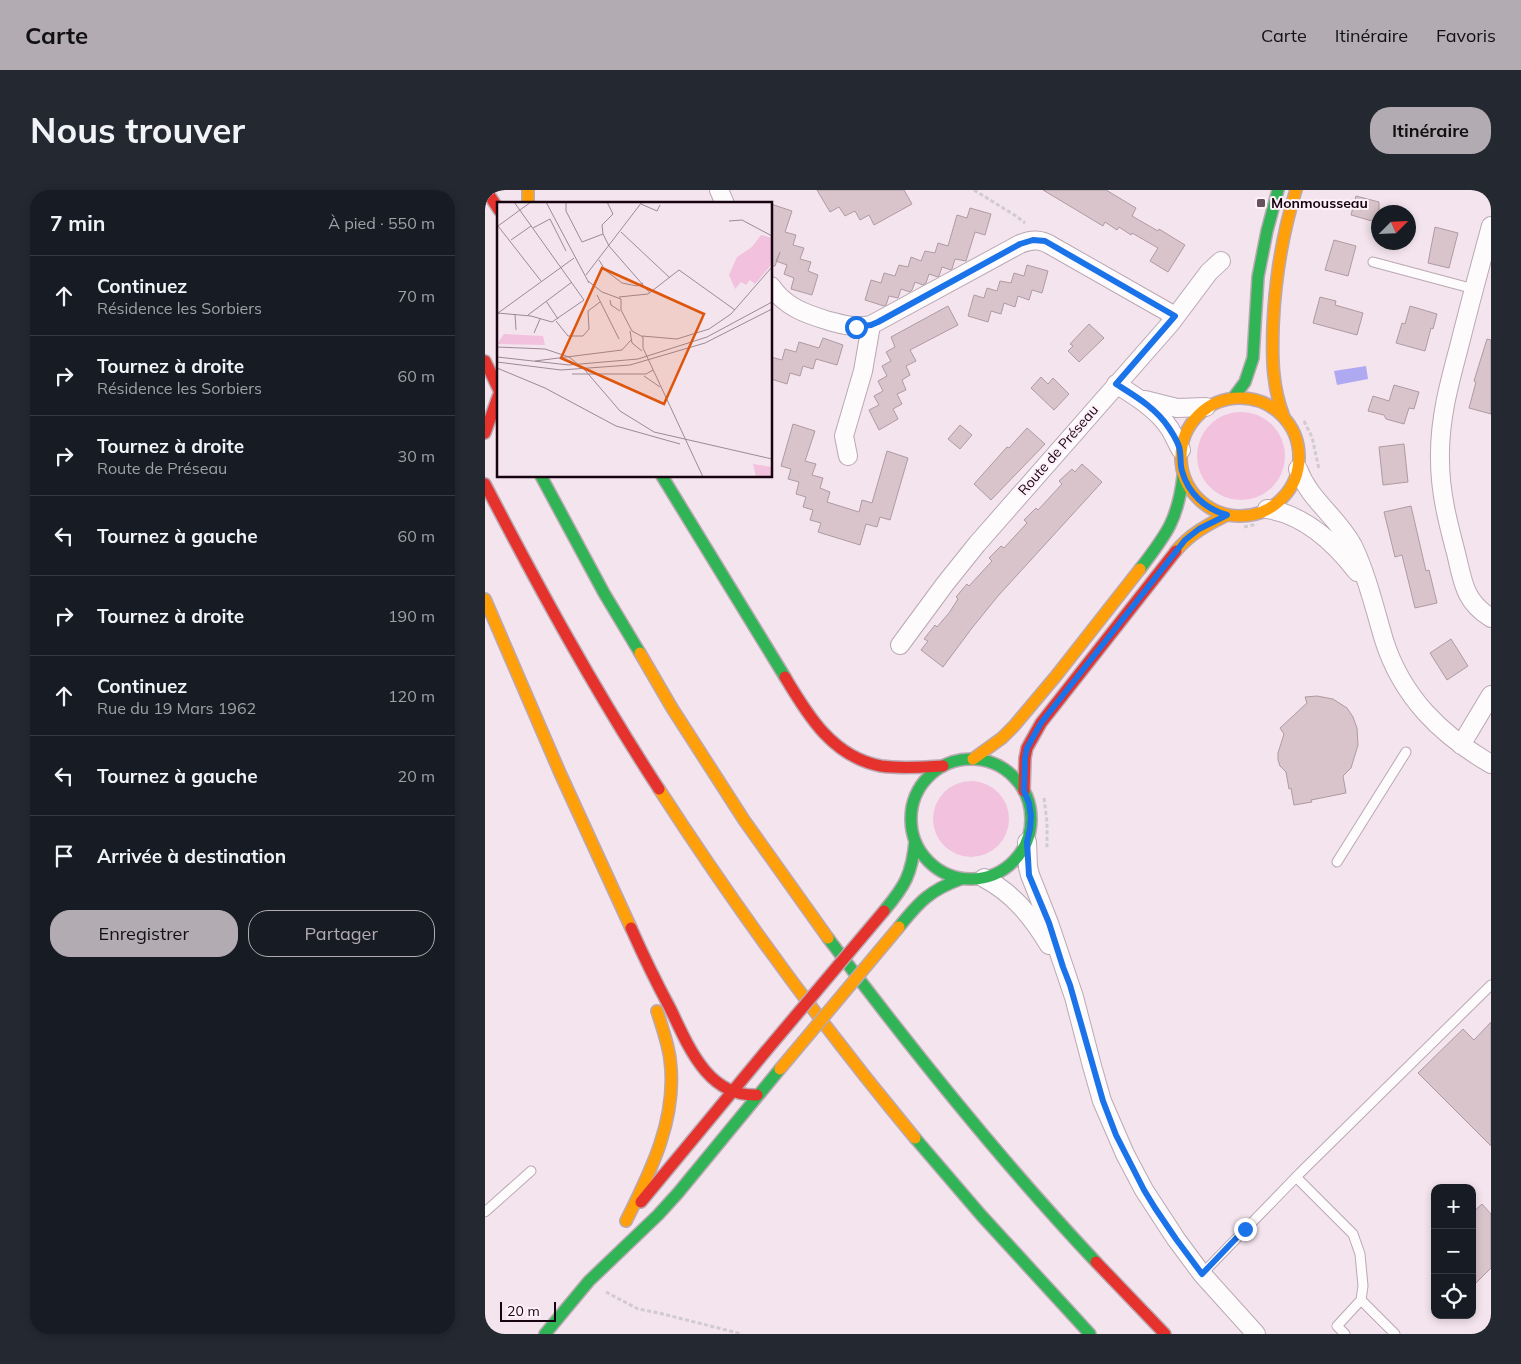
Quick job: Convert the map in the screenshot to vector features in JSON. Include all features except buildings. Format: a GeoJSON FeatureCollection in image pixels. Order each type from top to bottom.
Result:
{"type":"FeatureCollection","features":[{"type":"Feature","properties":{"kind":"main road"},"geometry":{"type":"LineString","coordinates":[[486,190],[497,207]]}},
{"type":"Feature","properties":{"kind":"main road"},"geometry":{"type":"LineString","coordinates":[[1234,397],[1245,382],[1253,358],[1257,289],[1261,259],[1278,190]]}},
{"type":"Feature","properties":{"kind":"main road"},"geometry":{"type":"LineString","coordinates":[[1285,418],[1276,396],[1273,382],[1273,301],[1278,256],[1296,190]]}},
{"type":"Feature","properties":{"kind":"main road"},"geometry":{"type":"LineString","coordinates":[[485,361],[497,386]]}},
{"type":"Feature","properties":{"kind":"main road"},"geometry":{"type":"LineString","coordinates":[[1234,397],[1251,398],[1272,406],[1291,426],[1297,442],[1299,458],[1295,479],[1287,493],[1263,516],[1227,515],[1216,511],[1202,503],[1188,486],[1183,476],[1180,460],[1187,428],[1206,407],[1234,397]]}},
{"type":"Feature","properties":{"kind":"main road"},"geometry":{"type":"LineString","coordinates":[[485,433],[497,400]]}},
{"type":"Feature","properties":{"kind":"main road"},"geometry":{"type":"LineString","coordinates":[[973,760],[1003,738],[1014,726],[1056,676],[1164,538],[1171,528],[1179,503],[1183,476]]}},
{"type":"Feature","properties":{"kind":"main road"},"geometry":{"type":"LineString","coordinates":[[542,478],[597,581],[659,688],[738,812],[798,899],[901,1036],[977,1128],[1056,1219],[1165,1334]]}},
{"type":"Feature","properties":{"kind":"main road"},"geometry":{"type":"LineString","coordinates":[[663,478],[804,709],[819,730],[837,746],[848,754],[867,763],[899,768],[943,766],[961,760],[992,763],[1003,769],[1017,781],[1029,803],[1031,816],[1027,842],[1017,858],[996,874],[972,880],[961,879],[947,874],[931,864],[915,841]]}},
{"type":"Feature","properties":{"kind":"main road"},"geometry":{"type":"LineString","coordinates":[[485,484],[559,623],[625,735],[701,853],[755,930],[832,1034],[919,1142],[996,1232],[1090,1334]]}},
{"type":"Feature","properties":{"kind":"main road"},"geometry":{"type":"LineString","coordinates":[[1024,791],[1027,748],[1041,723],[1185,540],[1199,529],[1227,515]]}},
{"type":"Feature","properties":{"kind":"main road"},"geometry":{"type":"LineString","coordinates":[[485,599],[607,879],[694,1056],[713,1078],[732,1091],[741,1094],[757,1095]]}},
{"type":"Feature","properties":{"kind":"main road"},"geometry":{"type":"LineString","coordinates":[[617,1233],[732,1091],[901,892],[909,877],[914,860],[915,841],[911,822],[914,802],[919,789],[927,778],[943,766]]}},
{"type":"Feature","properties":{"kind":"main road"},"geometry":{"type":"LineString","coordinates":[[607,879],[656,1007],[666,1038],[671,1067],[669,1107],[663,1136],[653,1164],[626,1221]]}},
{"type":"Feature","properties":{"kind":"main road"},"geometry":{"type":"LineString","coordinates":[[545,1334],[589,1281],[673,1198],[918,903],[931,892],[945,884],[961,879]]}},
{"type":"Feature","properties":{"kind":"main road"},"geometry":{"type":"LineString","coordinates":[[589,1281],[610,1244]]}},
{"type":"Feature","properties":{"kind":"street"},"geometry":{"type":"LineString","coordinates":[[719,190],[724,202]]}},
{"type":"Feature","properties":{"kind":"street"},"geometry":{"type":"LineString","coordinates":[[1491,226],[1444,408],[1440,435],[1440,475],[1448,521],[1467,591],[1474,605],[1491,618]]}},
{"type":"Feature","properties":{"kind":"street"},"geometry":{"type":"LineString","coordinates":[[773,289],[787,303],[810,315],[847,326],[871,325],[1020,244],[1033,240],[1045,241],[1175,316]]}},
{"type":"Feature","properties":{"kind":"street","name":"Route de Préseau"},"geometry":{"type":"LineString","coordinates":[[900,645],[940,590],[977,544],[1175,316],[1209,272],[1221,261]]}},
{"type":"Feature","properties":{"kind":"street"},"geometry":{"type":"LineString","coordinates":[[848,456],[844,436],[863,371],[871,325]]}},
{"type":"Feature","properties":{"kind":"street"},"geometry":{"type":"LineString","coordinates":[[1116,384],[1139,398],[1166,424],[1181,450]]}},
{"type":"Feature","properties":{"kind":"street"},"geometry":{"type":"LineString","coordinates":[[1139,398],[1177,408],[1206,407]]}},
{"type":"Feature","properties":{"kind":"street"},"geometry":{"type":"LineString","coordinates":[[1298,469],[1308,490],[1333,517],[1349,540],[1359,560],[1389,653],[1403,682],[1438,727],[1461,745],[1491,764]]}},
{"type":"Feature","properties":{"kind":"street"},"geometry":{"type":"LineString","coordinates":[[1263,516],[1290,515],[1303,521],[1319,532],[1344,555],[1366,584]]}},
{"type":"Feature","properties":{"kind":"street"},"geometry":{"type":"LineString","coordinates":[[1461,745],[1491,695]]}},
{"type":"Feature","properties":{"kind":"street"},"geometry":{"type":"LineString","coordinates":[[1027,842],[1029,875],[1049,923],[1074,997],[1092,1066],[1116,1135],[1155,1208],[1176,1239],[1202,1274],[1256,1334]]}},
{"type":"Feature","properties":{"kind":"street"},"geometry":{"type":"LineString","coordinates":[[984,878],[1003,890],[1019,904],[1041,932],[1063,967]]}},
{"type":"Feature","properties":{"kind":"lane"},"geometry":{"type":"LineString","coordinates":[[1373,262],[1474,289]]}},
{"type":"Feature","properties":{"kind":"lane"},"geometry":{"type":"LineString","coordinates":[[1337,862],[1406,752]]}},
{"type":"Feature","properties":{"kind":"lane"},"geometry":{"type":"LineString","coordinates":[[1202,1274],[1296,1177],[1491,985]]}},
{"type":"Feature","properties":{"kind":"lane"},"geometry":{"type":"LineString","coordinates":[[485,1212],[531,1171]]}},
{"type":"Feature","properties":{"kind":"lane"},"geometry":{"type":"LineString","coordinates":[[1296,1177],[1353,1234],[1360,1254],[1363,1286],[1361,1300],[1337,1326],[1345,1334]]}},
{"type":"Feature","properties":{"kind":"lane"},"geometry":{"type":"LineString","coordinates":[[1361,1300],[1395,1334]]}},
{"type":"Feature","properties":{"kind":"path"},"geometry":{"type":"LineString","coordinates":[[974,190],[1016,216],[1030,228]]}},
{"type":"Feature","properties":{"kind":"path"},"geometry":{"type":"LineString","coordinates":[[1303,419],[1312,437],[1321,474]]}},
{"type":"Feature","properties":{"kind":"path"},"geometry":{"type":"LineString","coordinates":[[1237,527],[1246,527],[1263,516]]}},
{"type":"Feature","properties":{"kind":"path"},"geometry":{"type":"LineString","coordinates":[[1044,795],[1048,840],[1046,854]]}},
{"type":"Feature","properties":{"kind":"path"},"geometry":{"type":"LineString","coordinates":[[589,1281],[638,1309],[742,1334]]}},
{"type":"Feature","properties":{"kind":"shaded area"},"geometry":{"type":"Polygon","coordinates":[[[1366,366],[1368,379],[1337,385],[1334,371],[1366,366]]]}},
{"type":"Feature","properties":{"kind":"shaded area"},"geometry":{"type":"Polygon","coordinates":[[[1241,412],[1258,416],[1272,425],[1281,439],[1285,456],[1281,473],[1272,487],[1258,496],[1241,500],[1224,496],[1210,487],[1201,473],[1197,456],[1201,439],[1210,425],[1224,416],[1241,412]]]}},
{"type":"Feature","properties":{"kind":"shaded area"},"geometry":{"type":"Polygon","coordinates":[[[971,781],[986,784],[998,792],[1006,804],[1009,819],[1006,834],[998,846],[986,854],[971,857],[956,854],[944,846],[936,834],[933,819],[936,804],[944,792],[956,784],[971,781]]]}},
{"type":"Feature","properties":{"kind":"traffic: fast"},"geometry":{"type":"LineString","coordinates":[[1234,397],[1245,382],[1253,358],[1258,277],[1267,231],[1278,190]]}},
{"type":"Feature","properties":{"kind":"traffic: fast"},"geometry":{"type":"LineString","coordinates":[[1140,569],[1164,536],[1174,516],[1183,476]]}},
{"type":"Feature","properties":{"kind":"traffic: fast"},"geometry":{"type":"LineString","coordinates":[[542,478],[604,593],[640,653]]}},
{"type":"Feature","properties":{"kind":"traffic: fast"},"geometry":{"type":"LineString","coordinates":[[663,478],[785,677]]}},
{"type":"Feature","properties":{"kind":"traffic: fast"},"geometry":{"type":"LineString","coordinates":[[971,759],[983,760],[994,764],[1004,769],[1013,777],[1021,786],[1026,796],[1030,807],[1031,819],[1030,831],[1026,842],[1021,852],[1013,861],[1004,869],[994,874],[983,878],[971,879],[959,878],[948,874],[938,869],[929,861],[921,852],[916,842],[912,831],[911,819],[912,807],[916,796],[921,786],[929,777],[938,769],[948,764],[959,760],[971,759]]}},
{"type":"Feature","properties":{"kind":"traffic: fast"},"geometry":{"type":"LineString","coordinates":[[884,911],[906,879],[912,862],[915,841]]}},
{"type":"Feature","properties":{"kind":"traffic: fast"},"geometry":{"type":"LineString","coordinates":[[899,927],[913,910],[933,892],[961,879]]}},
{"type":"Feature","properties":{"kind":"traffic: fast"},"geometry":{"type":"LineString","coordinates":[[828,938],[892,1022],[991,1144],[1096,1262]]}},
{"type":"Feature","properties":{"kind":"traffic: fast"},"geometry":{"type":"LineString","coordinates":[[545,1334],[589,1281],[658,1215],[678,1193],[780,1069]]}},
{"type":"Feature","properties":{"kind":"traffic: fast"},"geometry":{"type":"LineString","coordinates":[[915,1138],[981,1215],[1090,1334]]}},
{"type":"Feature","properties":{"kind":"traffic: slow"},"geometry":{"type":"LineString","coordinates":[[528,190],[528,202]]}},
{"type":"Feature","properties":{"kind":"traffic: slow"},"geometry":{"type":"LineString","coordinates":[[1284,417],[1277,395],[1274,372],[1273,326],[1275,291],[1280,257],[1296,190]]}},
{"type":"Feature","properties":{"kind":"traffic: slow"},"geometry":{"type":"LineString","coordinates":[[1240,398],[1263,402],[1282,415],[1295,434],[1299,457],[1295,480],[1282,499],[1263,512],[1240,516],[1217,512],[1198,499],[1185,480],[1181,457],[1185,434],[1198,415],[1217,402],[1240,398]]}},
{"type":"Feature","properties":{"kind":"traffic: slow"},"geometry":{"type":"LineString","coordinates":[[1176,551],[1193,535],[1227,515]]}},
{"type":"Feature","properties":{"kind":"traffic: slow"},"geometry":{"type":"LineString","coordinates":[[973,759],[1002,738],[1014,726],[1140,569]]}},
{"type":"Feature","properties":{"kind":"traffic: slow"},"geometry":{"type":"LineString","coordinates":[[485,599],[560,773],[631,928]]}},
{"type":"Feature","properties":{"kind":"traffic: slow"},"geometry":{"type":"LineString","coordinates":[[640,653],[672,708],[744,820],[828,938]]}},
{"type":"Feature","properties":{"kind":"traffic: slow"},"geometry":{"type":"LineString","coordinates":[[659,789],[719,879],[782,968],[847,1054],[915,1138]]}},
{"type":"Feature","properties":{"kind":"traffic: slow"},"geometry":{"type":"LineString","coordinates":[[780,1069],[899,927]]}},
{"type":"Feature","properties":{"kind":"traffic: slow"},"geometry":{"type":"LineString","coordinates":[[626,1221],[653,1163],[666,1123],[670,1102],[670,1059],[657,1011]]}},
{"type":"Feature","properties":{"kind":"traffic: jam"},"geometry":{"type":"LineString","coordinates":[[486,190],[497,207]]}},
{"type":"Feature","properties":{"kind":"traffic: jam"},"geometry":{"type":"LineString","coordinates":[[485,361],[497,386]]}},
{"type":"Feature","properties":{"kind":"traffic: jam"},"geometry":{"type":"LineString","coordinates":[[485,433],[497,400]]}},
{"type":"Feature","properties":{"kind":"traffic: jam"},"geometry":{"type":"LineString","coordinates":[[485,484],[568,639],[612,715],[659,789]]}},
{"type":"Feature","properties":{"kind":"traffic: jam"},"geometry":{"type":"LineString","coordinates":[[1024,791],[1027,748],[1041,723],[1176,551]]}},
{"type":"Feature","properties":{"kind":"traffic: jam"},"geometry":{"type":"LineString","coordinates":[[785,677],[813,720],[824,733],[849,754],[881,766],[905,768],[943,766]]}},
{"type":"Feature","properties":{"kind":"traffic: jam"},"geometry":{"type":"LineString","coordinates":[[766,1051],[884,911]]}},
{"type":"Feature","properties":{"kind":"traffic: jam"},"geometry":{"type":"LineString","coordinates":[[631,928],[684,1037],[701,1066],[712,1078],[725,1087],[740,1093],[757,1095]]}},
{"type":"Feature","properties":{"kind":"traffic: jam"},"geometry":{"type":"LineString","coordinates":[[641,1202],[766,1051]]}},
{"type":"Feature","properties":{"kind":"traffic: jam"},"geometry":{"type":"LineString","coordinates":[[1096,1262],[1165,1334]]}},
{"type":"Feature","properties":{"kind":"place","name":"Monmousseau"},"geometry":{"type":"Point","coordinates":[1261,203]}},
{"type":"Feature","properties":{"kind":"route"},"geometry":{"type":"LineString","coordinates":[[856,327],[863,327],[878,322],[1020,244],[1033,240],[1045,241],[1175,316],[1116,384],[1139,398],[1162,419],[1170,429],[1181,450],[1182,471],[1185,481],[1194,495],[1211,509],[1227,515],[1192,533],[1185,540],[1032,736],[1025,758],[1024,791],[1029,803],[1031,816],[1027,842],[1027,862],[1029,875],[1049,923],[1074,997],[1103,1101],[1116,1135],[1144,1190],[1176,1239],[1202,1274],[1245,1229]]}}]}
